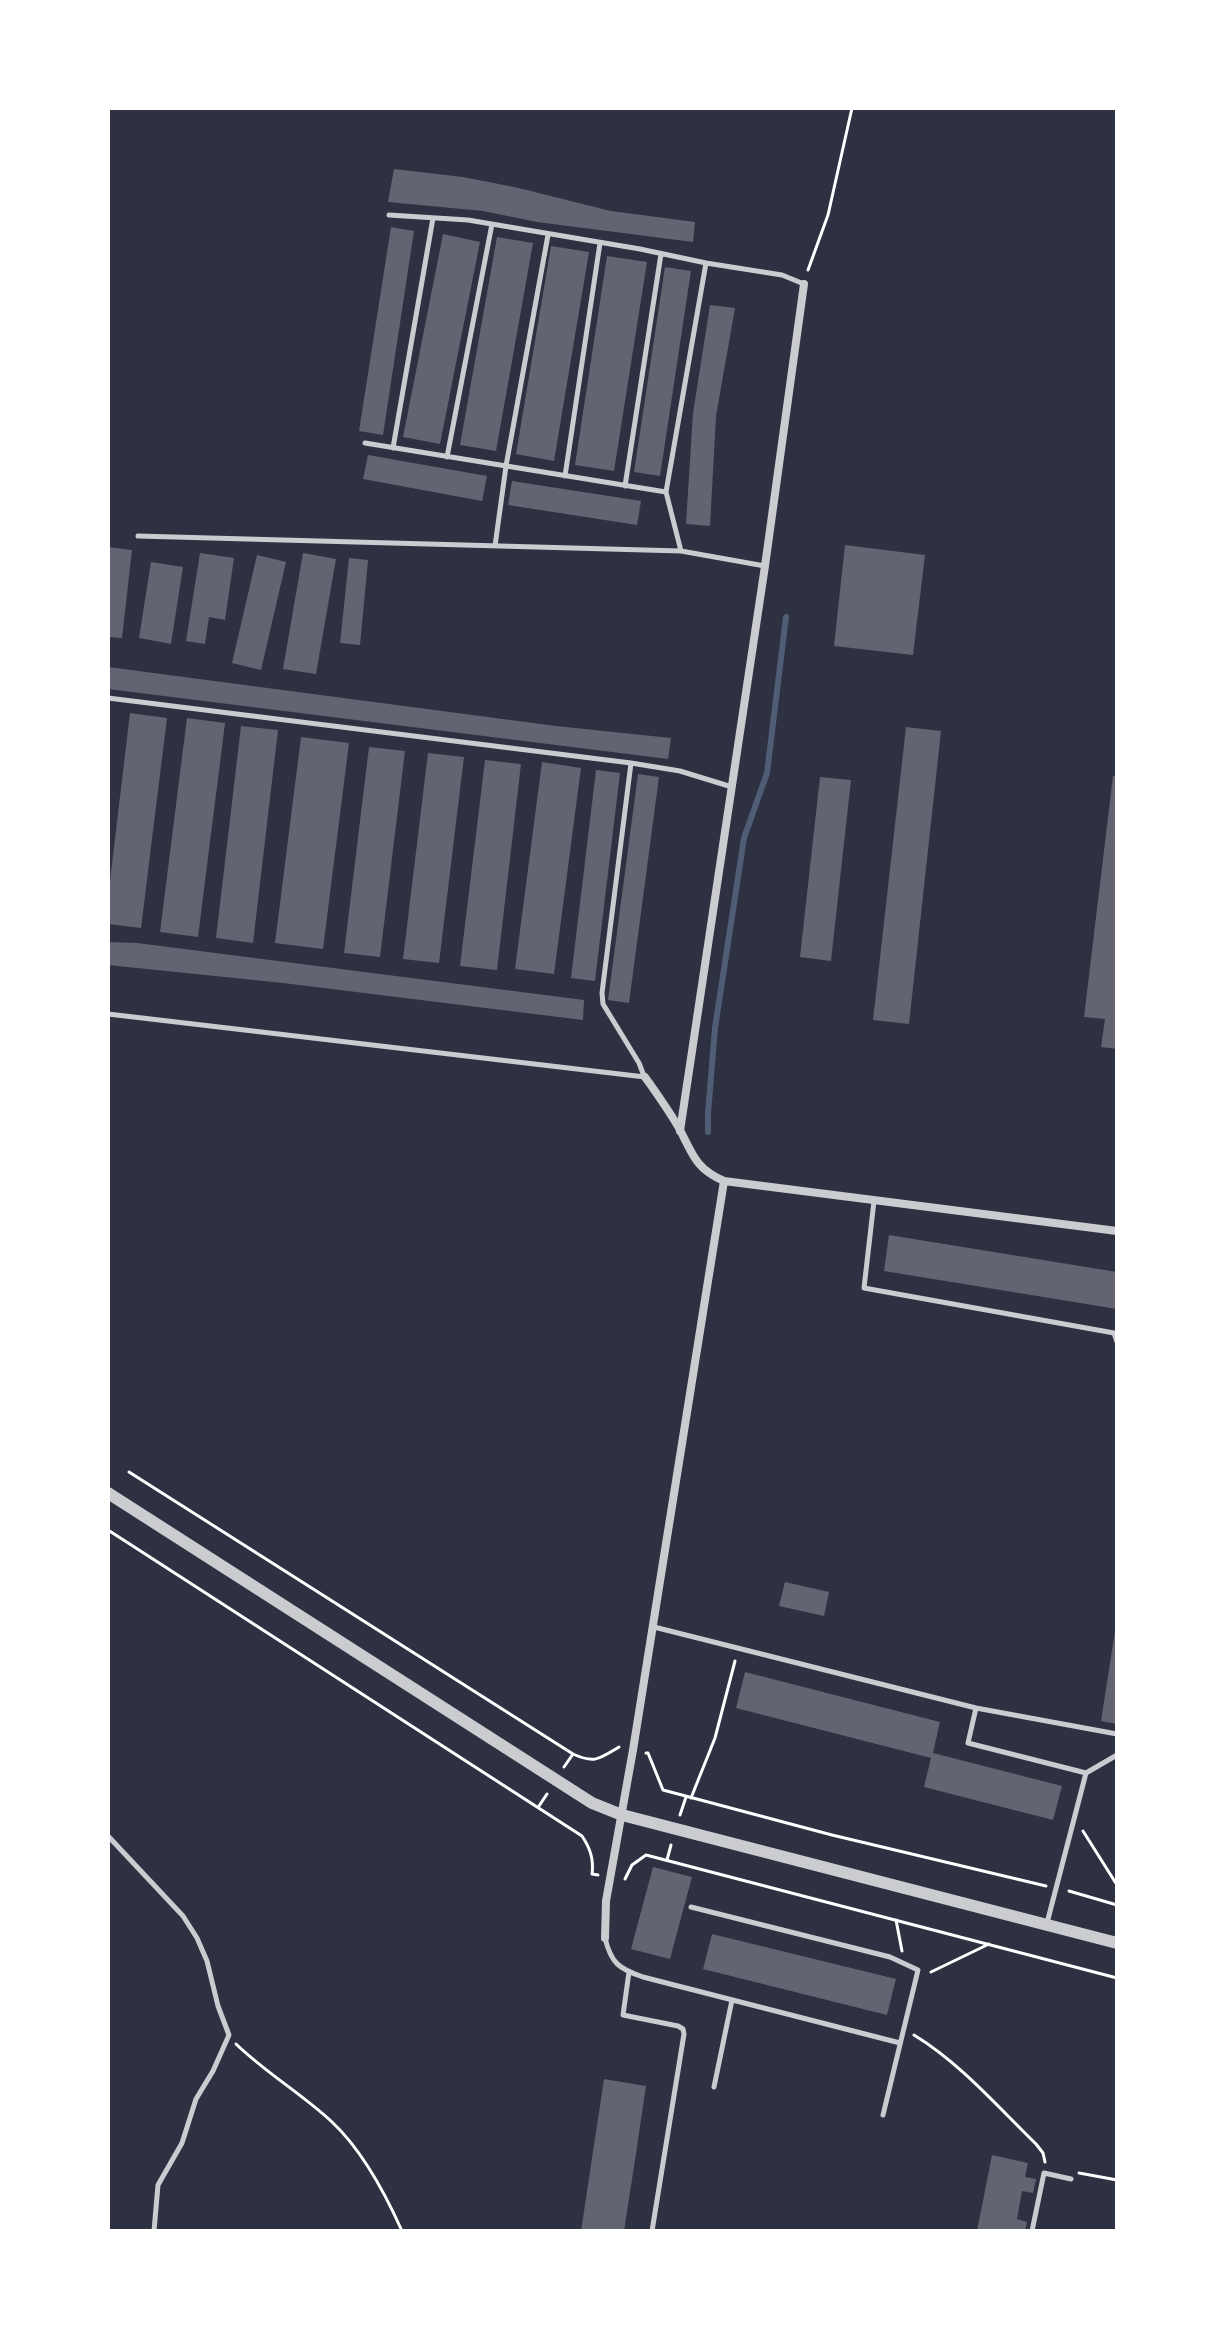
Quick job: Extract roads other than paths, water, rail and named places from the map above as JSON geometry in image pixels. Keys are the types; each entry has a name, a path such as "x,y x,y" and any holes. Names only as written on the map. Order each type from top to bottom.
{"street":[{"path":"680,1131 804,284"},
{"path":"645,1077 702,1169 724,1181 1117,1231"},
{"path":"605,1938 606,1901 724,1181"},
{"path":"108,1493 592,1803 622,1815 1117,1943"}],"lane":[{"path":"389,215 468,220 782,275 804,284"},
{"path":"393,448 433,218"},
{"path":"447,457 492,224"},
{"path":"495,546 506,466 548,235"},
{"path":"565,476 600,243"},
{"path":"625,486 661,253"},
{"path":"681,551 666,492 706,263"},
{"path":"365,443 666,492"},
{"path":"138,536 681,551 765,566"},
{"path":"108,698 631,763 680,771 732,787"},
{"path":"108,1014 645,1077 603,1004 602,993 631,763"},
{"path":"875,1200 864,1288 1114,1333 1117,1342"},
{"path":"653,1627 976,1708 1117,1734"},
{"path":"976,1708 968,1743 1086,1773 1117,1755"},
{"path":"1046,1925 1086,1773"},
{"path":"108,1836 183,1916 197,1938 229,2035 223,2052 196,2099 182,2143 158,2185 154,2231"},
{"path":"691,1907 890,1957 918,1970 883,2115"},
{"path":"605,1938 614,1963 629,1972 900,2043"},
{"path":"629,1972 623,2015 678,2026 684,2034 652,2231"},
{"path":"714,2087 732,2000"},
{"path":"1032,2231 1044,2173 1073,2175"}],"waterway":[{"path":"708,1132 715,1028 744,838 767,773 786,617"}]}
